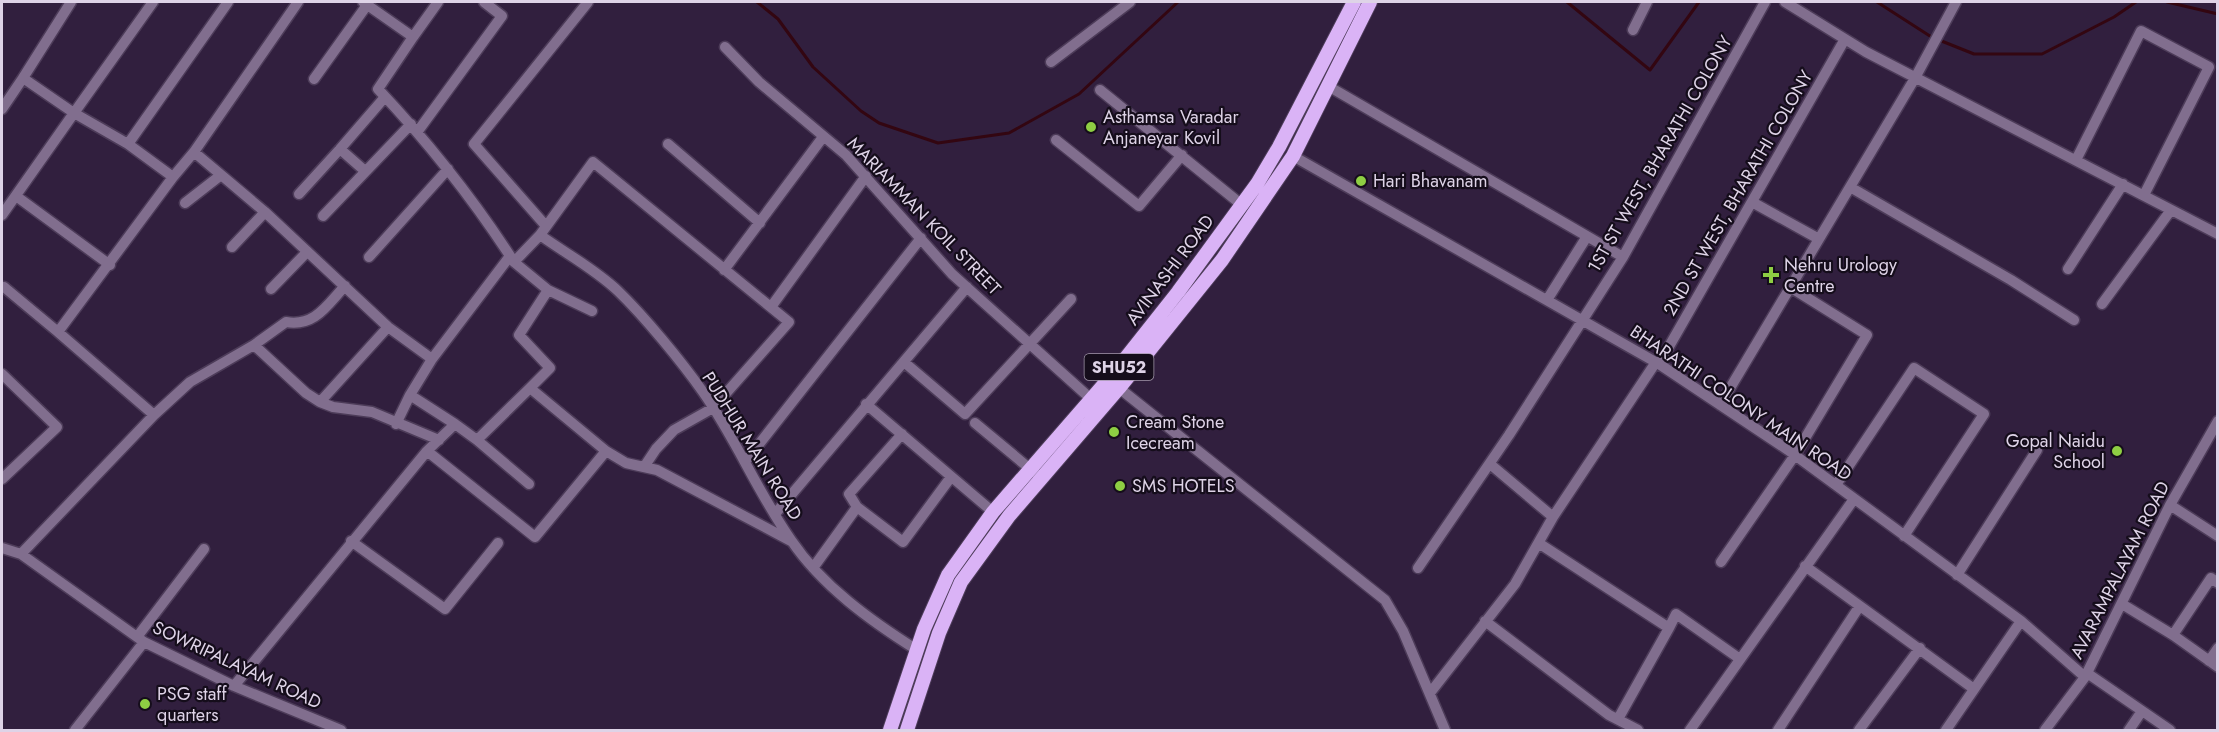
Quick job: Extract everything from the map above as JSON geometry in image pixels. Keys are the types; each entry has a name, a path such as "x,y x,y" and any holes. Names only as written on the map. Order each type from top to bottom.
{"main road":[{"name":"AVINASHI ROAD","path":"890,730 918,648 948,575 993,512 1178,292 1242,205 1279,147 1354,2"},
{"name":"AVINASHI ROAD","path":"907,730 933,649 961,582 1019,504 1119,388 1222,260 1293,156 1370,2"},
{"path":"1008,495 1019,504"}],"street":[{"path":"2,109 71,2"},
{"path":"2,215 153,2"},
{"path":"128,144 228,2"},
{"path":"58,332 194,152 298,2"},
{"path":"438,2 378,88 415,128 448,169 512,259 548,290 592,311"},
{"path":"322,216 365,171 415,128 502,16 484,2"},
{"name":"PUDHUR MAIN ROAD","path":"588,2 474,144 543,230 617,290 702,391 791,541 813,568 874,623 918,648"},
{"path":"1051,62 1130,2"},
{"path":"1633,30 1647,2"},
{"name":"1ST ST WEST, BHARATHI COLONY","path":"1418,568 1490,464 1623,257 1765,2"},
{"path":"1785,2 1915,78 2217,234"},
{"path":"1720,405 1915,78 1956,2"},
{"path":"314,79 365,3 413,37"},
{"path":"2076,160 2141,31 2209,67 2144,195"},
{"name":"2ND ST WEST, BHARATHI COLONY","path":"1430,693 1515,584 1554,516 1657,363 1845,39"},
{"name":"MARIAMMAN KOIL STREET","path":"725,47 759,82 866,176 967,287 1090,399"},
{"path":"23,78 74,113 128,144 173,177"},
{"path":"1328,86 1586,238 1623,257"},
{"path":"1100,90 1182,154 1242,205"},
{"path":"299,194 385,97"},
{"path":"724,270 823,137"},
{"path":"1056,140 1139,206 1182,154"},
{"path":"668,144 760,223"},
{"path":"340,148 365,171"},
{"path":"194,152 265,212 388,327 432,359"},
{"name":"BHARATHI COLONY MAIN ROAD","path":"1293,156 1657,363 1795,455 2021,621 2086,675 2170,730"},
{"path":"396,424 410,395 432,359 512,259 543,230 593,162 789,322 713,408 674,430 656,448 644,467"},
{"path":"369,257 448,169"},
{"path":"185,203 221,175"},
{"path":"771,307 866,176"},
{"path":"2068,269 2123,184"},
{"path":"1850,187 2011,280 2074,320"},
{"path":"16,196 110,265"},
{"path":"1752,202 1819,239"},
{"path":"2103,304 2171,210"},
{"path":"232,247 265,212"},
{"path":"745,462 921,238"},
{"path":"1547,300 1586,238"},
{"path":"271,290 308,252"},
{"path":"21,554 154,415 190,382 254,345 286,322 300,325 315,318 345,286"},
{"path":"2,287 154,415"},
{"path":"775,514 967,287"},
{"path":"1722,562 1795,455 1867,334 1790,287"},
{"path":"477,440 550,368 519,335 548,290"},
{"path":"904,362 965,414 1071,299"},
{"path":"320,402 388,327"},
{"path":"254,345 306,393 320,402 333,407 372,412 396,424 439,440"},
{"path":"1836,485 1914,368 1984,414 1904,536"},
{"path":"2,374 57,427 3,474"},
{"path":"530,388 606,451 626,463 657,470 791,541"},
{"path":"1119,388 1385,600 1403,631 1445,730"},
{"path":"410,395 477,440 529,484"},
{"path":"866,404 993,512"},
{"name":"AVARAMPALAYAM ROAD","path":"2045,730 2086,675 2170,505 2217,421"},
{"path":"975,423 1042,477"},
{"path":"234,686 351,541 427,451 455,424"},
{"path":"902,434 849,494 857,507 903,542 951,477"},
{"path":"1957,575 2037,450"},
{"path":"427,451 535,537 606,451"},
{"path":"1490,464 1554,516"},
{"path":"1690,730 1854,499"},
{"path":"2170,505 2217,536"},
{"path":"813,568 857,507"},
{"path":"351,541 444,609 498,543"},
{"path":"1540,544 1669,628"},
{"name":"SOWRIPALAYAM ROAD","path":"2,548 21,554 141,639 234,686 341,730"},
{"path":"75,730 204,549"},
{"path":"1805,566 1974,689"},
{"path":"2173,635 2211,578 2217,583"},
{"path":"2122,604 2173,635 2213,664 2217,648"},
{"path":"1778,730 1859,607"},
{"path":"1618,718 1676,614 1740,659"},
{"path":"1485,621 1609,715 1638,730"},
{"path":"1946,730 2021,621"},
{"path":"918,648 933,649"},
{"path":"1859,730 1920,648"},
{"path":"2129,730 2142,711"}],"waterway":[{"path":"757,2 778,19 813,67 861,111 879,123 938,143 1009,133 1079,94 1178,2"},
{"path":"1567,2 1650,70 1699,2"},
{"path":"1877,2 1933,38"},
{"path":"1939,40 1974,54 2042,54 2114,17 2136,2"},
{"path":"2167,2 2218,14"}],"place":[{"name":"Asthamsa Varadar Anjaneyar Kovil","path":"1091,127"},
{"name":"Hari Bhavanam","path":"1361,181"},
{"name":"Nehru Urology Centre","path":"1771,275"},
{"name":"Cream Stone Icecream","path":"1114,432"},
{"name":"Gopal Naidu School","path":"2117,451"},
{"name":"SMS HOTELS","path":"1120,486"},
{"name":"PSG staff quarters","path":"145,704"}]}
